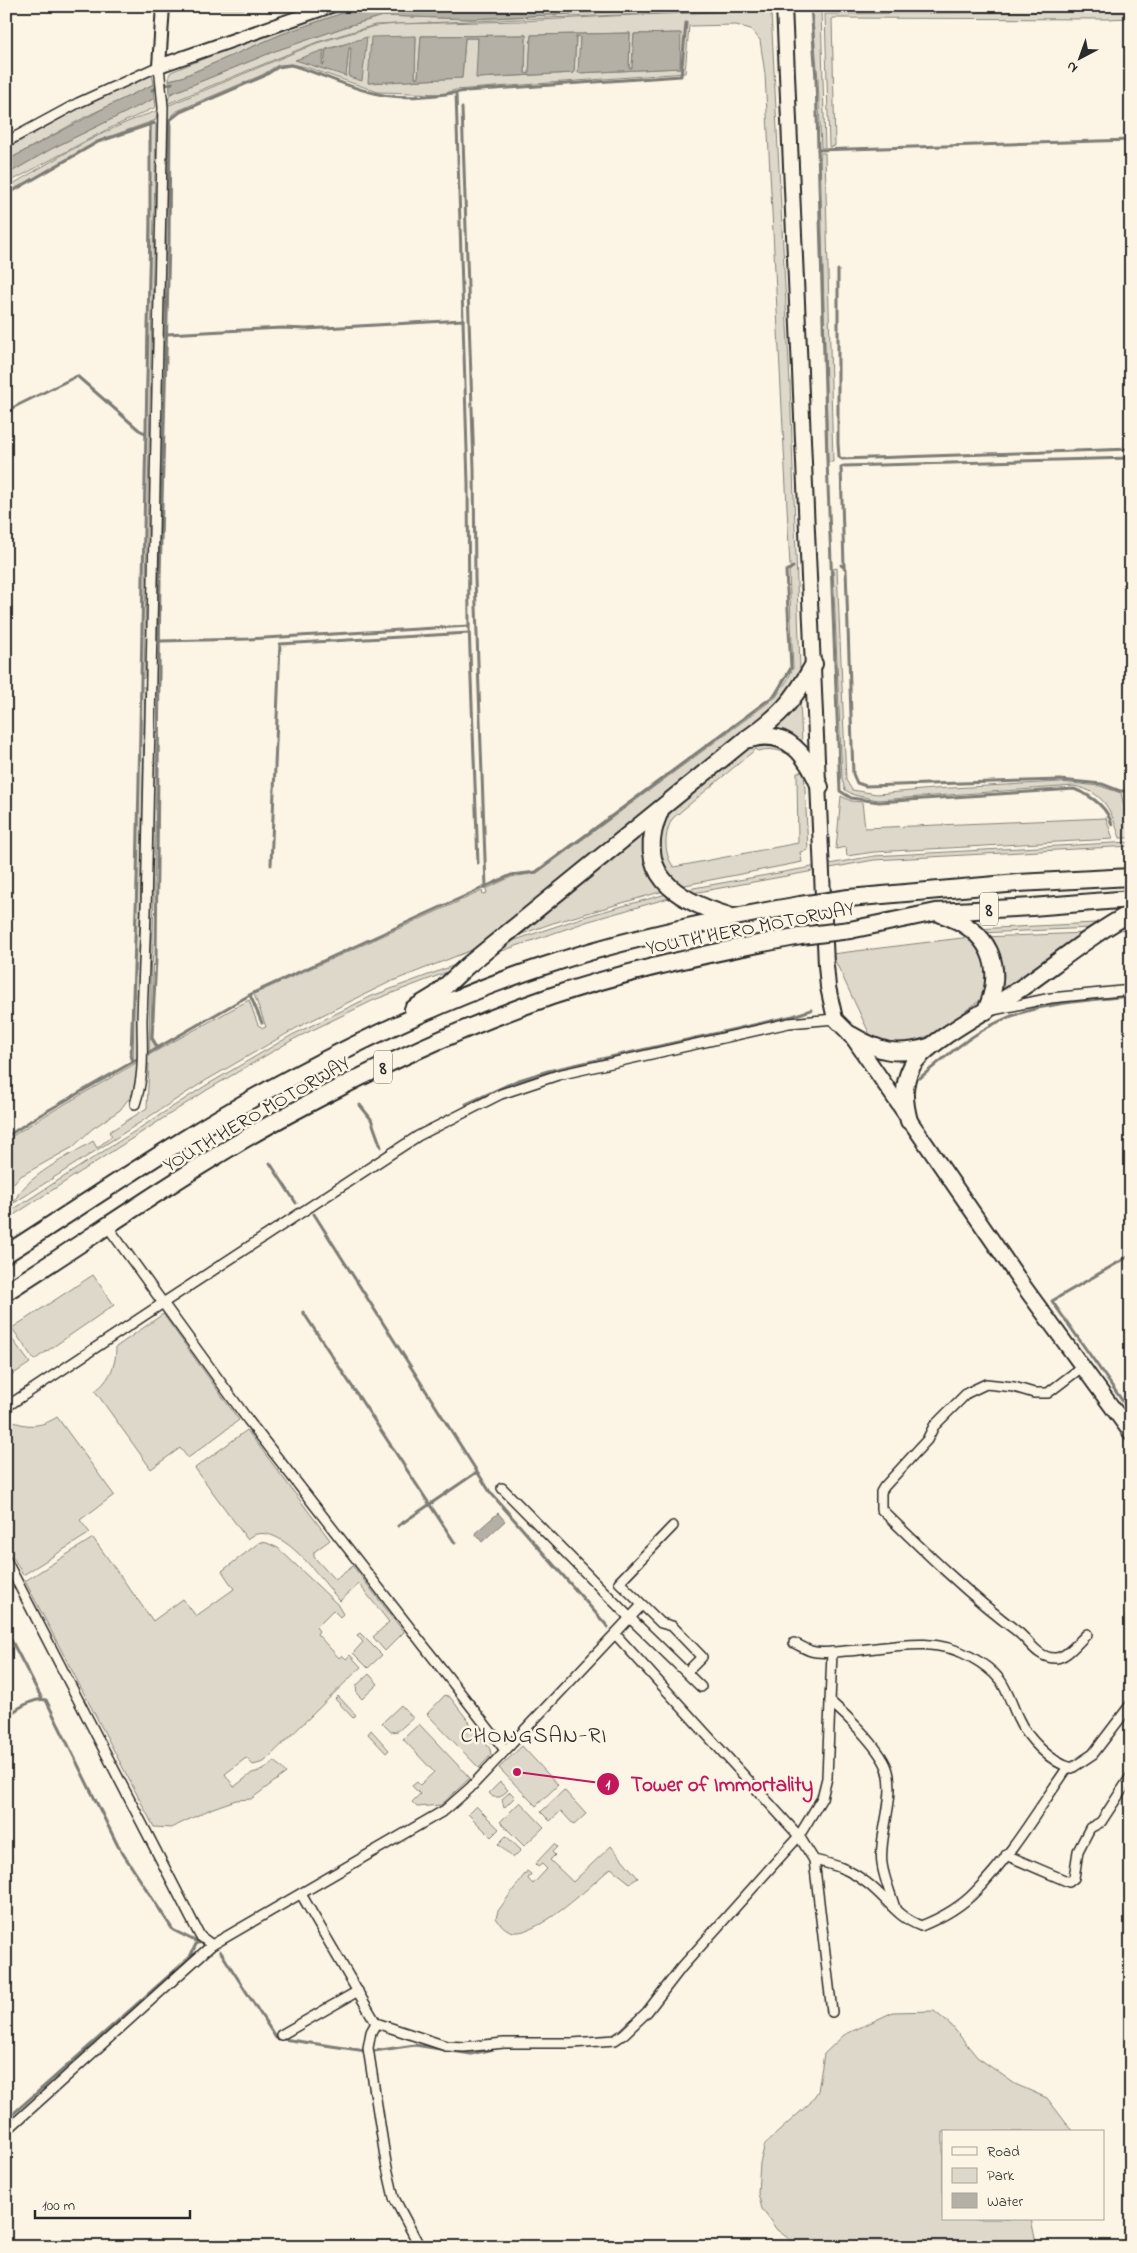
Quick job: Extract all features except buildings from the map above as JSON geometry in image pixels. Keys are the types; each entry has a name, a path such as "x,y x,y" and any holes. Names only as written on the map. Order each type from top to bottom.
{"highway":[{"path":"358,1043 436,995 467,966 766,725 798,693 814,664"},
{"path":"745,740 763,735 772,736 794,746 809,762 820,787"},
{"path":"661,809 654,824 651,842 652,858 656,870 664,880 688,901 731,917"},
{"name":"YOUTH HERO MOTORWAY","path":"6,1254 232,1110 290,1078 358,1043 483,988 543,966 665,931 800,905 849,898 1018,883 1131,876"},
{"name":"YOUTH HERO MOTORWAY","path":"6,1292 190,1173 304,1106 372,1072 495,1017 562,993 673,962 801,936 850,930 936,912 1131,899"},
{"path":"936,912 956,919 971,929 985,944 993,962 995,979 993,994 986,1011"},
{"path":"909,1122 904,1102 904,1084 913,1065 930,1047 1131,913"},
{"path":"851,1035 872,1047 890,1052 910,1052 930,1047"}],"main road":[{"path":"784,10 820,787 826,965 828,987 835,1019 851,1035 909,1122 1082,1367 1131,1433"}],"street":[{"path":"135,1104 142,1085 143,1060 142,1019 146,911 162,98 160,66 164,6"},
{"path":"6,142 78,103 160,66 331,6"},
{"path":"986,1011 1051,998 1131,990"},
{"path":"6,1407 418,1136 501,1094 558,1075 789,1023 835,1019"},
{"path":"108,1227 248,1420 505,1750"},
{"path":"1082,1367 1048,1393 1034,1393 1014,1387 986,1384 967,1393 934,1426 926,1440 884,1486 881,1492 881,1509 981,1604 1019,1633 1044,1657 1056,1659 1066,1653 1087,1634"},
{"path":"502,1488 701,1687"},
{"path":"673,1526 619,1582 661,1623 672,1626 702,1657 687,1672"},
{"path":"6,1560 200,1936 212,1945"},
{"path":"6,2131 212,1945 446,1810 470,1788 616,1635 642,1605"},
{"path":"616,1635 799,1836 814,1860 832,2012"},
{"path":"794,1643 811,1651 832,1652 878,1650 915,1643 950,1649 969,1656 992,1670 1002,1682 1018,1720 1034,1740 1052,1758 1072,1768 1081,1764 1093,1754 1131,1704"},
{"path":"301,1894 376,2023 446,2046 464,2047 504,2043 572,2043 616,2040 647,2012 681,1968 799,1836 822,1798 827,1778 832,1652"},
{"path":"830,1701 850,1719 881,1758 887,1769 888,1794 881,1863 896,1911"},
{"path":"814,1860 842,1867 868,1884 907,1921 921,1926 955,1909 976,1892 1006,1855 1068,1767"},
{"path":"1006,1855 1069,1882 1074,1878 1078,1851 1090,1828 1101,1822 1131,1776"},
{"path":"281,2035 358,1991"},
{"path":"376,2023 371,2032 368,2048 386,2163 394,2198 420,2247"}],"green space":[{"path":"340,6 363,6 282,34 182,77 169,80 171,72 255,37"},
{"path":"726,6 770,7 767,9 375,25 317,42 167,104 170,94 275,51 383,16 471,19"},
{"path":"876,6 1131,7 821,10 825,148 821,148 812,9"},
{"path":"767,10 771,12 790,384 800,668 797,680 783,701 472,950 390,982 300,1026 205,1081 14,1203 27,1185 48,1168 93,1141 97,1148 112,1136 109,1132 147,1108 149,1064 147,1064 147,1056 249,1000 258,1025 263,1028 266,1027 254,994 482,891 483,894 487,893 486,889 511,877 537,873 776,697 788,679 793,668 789,572 793,567 790,566 765,74 760,40 751,29 736,25 689,26 685,73 455,90 443,94 378,92 306,67 290,64 278,65 262,75 177,111 169,119 159,642 156,642 167,106 317,43 375,26","holes":["630,33 629,68 632,69 634,34 680,33 680,68 579,73 580,37 576,36 574,73 477,78 478,38 465,38 462,78 368,83 416,36 415,78 418,78 421,36 526,35 525,74 529,74 531,35","367,38 349,77 352,48 349,48 346,76 296,60 324,50 322,64 324,65 326,49"]},
{"path":"1131,11 1131,18 1107,19 832,18 835,146 829,147 825,14"},
{"path":"152,74 154,84 85,117 6,161 6,149 80,108"},
{"path":"155,98 156,107 106,130 6,184 6,175 51,149"},
{"path":"157,111 156,120 97,141 6,194 6,188 80,145 118,126"},
{"path":"156,124 144,678 141,679 151,125"},
{"path":"820,153 825,153 833,462 828,462"},
{"path":"837,568 846,780 852,790 877,794 1060,782 1100,786 1121,793 1127,818 1131,818 1131,838 1120,838 1110,811 1100,798 1085,789 1074,786 878,800 854,795 845,790 842,779 833,569"},
{"path":"156,647 159,647 151,1039 156,1047 149,1051"},
{"path":"141,687 145,687 137,1058 133,1060"},
{"path":"800,700 802,745 771,731 788,716"},
{"path":"758,739 776,743 803,761 797,763 790,756 780,751 769,749 758,751 756,749 673,818 666,836 666,850 670,862 674,867 798,843 797,773 804,770 808,850 800,852 802,862 680,886 673,883 660,861 657,843 667,812"},
{"path":"841,796 851,801 862,802 865,828 1106,818 1113,839 874,852 847,856 846,847 836,849"},
{"path":"649,825 667,890 553,923 508,939"},
{"path":"1131,842 1131,846 874,860 693,893 688,889 874,856"},
{"path":"670,893 676,896 589,921 493,954 506,943 587,916"},
{"path":"1095,923 1091,928 980,933 976,929"},
{"path":"1087,933 999,995 982,937"},
{"path":"970,937 985,960 987,975 982,1002 979,1001 941,1029 917,1040 903,1042 871,1037 832,954"},
{"path":"463,962 458,968 374,1000 294,1039 207,1090 6,1220 6,1214 205,1086 292,1035 372,996"},
{"path":"138,1062 137,1088 120,1110 92,1129 73,1147 19,1177 6,1192 6,1140"},
{"path":"93,1275 114,1305 34,1360 12,1328"},
{"path":"163,1314 239,1420 188,1458 180,1448 151,1469 95,1391 105,1382 111,1372 115,1360 116,1347"},
{"path":"6,1331 30,1363 6,1379"},
{"path":"57,1417 114,1495 80,1520 90,1533 23,1575 6,1545 6,1423 10,1420 16,1423 34,1425 46,1423"},
{"path":"247,1430 330,1540 314,1552 314,1557 335,1580 353,1566 404,1632 385,1651 373,1637 389,1622 359,1584 340,1601 311,1566 285,1542 272,1535 259,1534 247,1539 195,1468"},
{"path":"93,1538 153,1621 183,1599 196,1616 234,1589 222,1571 260,1542 278,1548 337,1604 343,1614 340,1617 333,1610 316,1627 319,1631 317,1634 339,1658 342,1655 346,1659 350,1655 361,1667 264,1762 253,1765 246,1758 225,1774 234,1787 252,1773 263,1770 275,1761 286,1773 251,1799 236,1800 213,1808 171,1828 154,1827 25,1581"},
{"path":"360,1633 382,1655 368,1668 353,1653 363,1642 357,1635"},
{"path":"369,1674 378,1684 362,1699 357,1694 356,1686"},
{"path":"445,1695 450,1697 490,1749 491,1755 479,1768 427,1714"},
{"path":"338,1696 356,1715 353,1718 335,1699"},
{"path":"401,1705 413,1718 398,1731 391,1732 382,1723"},
{"path":"419,1724 470,1778 441,1805 417,1807 412,1802 420,1794 412,1786 417,1782 420,1785 434,1772 403,1739"},
{"path":"371,1730 389,1750 386,1753 368,1734"},
{"path":"522,1746 558,1785 536,1806 499,1768"},
{"path":"500,1782 508,1790 500,1797 493,1797 489,1793"},
{"path":"564,1790 586,1814 574,1825 561,1811 550,1821 541,1812"},
{"path":"510,1792 515,1797 504,1808 502,1799"},
{"path":"520,1802 544,1827 524,1846 500,1822"},
{"path":"476,1806 499,1829 491,1837 468,1814"},
{"path":"506,1836 521,1850 513,1858 498,1844"},
{"path":"554,1844 557,1847 552,1852 555,1855 550,1860 573,1882 611,1846 638,1878 630,1883 611,1868 551,1918 525,1931 514,1932 508,1930 496,1918 498,1911 527,1871 531,1874 528,1879 533,1884 547,1869 542,1864 538,1867 535,1864"},
{"path":"934,2011 951,2025 977,2057 1015,2084 1047,2098 1071,2130 942,2130 942,2220 1031,2220 1036,2243 1034,2247 800,2247 777,2230 762,2209 758,2193 760,2163 765,2144 810,2103 818,2091 824,2054 844,2035 893,2012"}],"water":[{"path":"219,6 257,6 257,9 219,9"},
{"path":"363,6 726,6 471,19 383,16 275,51 170,94 169,80 182,77 282,34"},
{"path":"630,33 629,68 632,68 634,34 681,33 680,68 578,73 580,37 576,36 574,73 476,78 478,38 465,38 462,78 368,83 371,37 416,36 415,78 418,78 421,36 526,35 525,73 529,74 531,35"},
{"path":"367,37 362,81 349,77 351,48 349,48 346,76 295,60 324,50 322,64 324,65 326,50"},
{"path":"154,84 155,98 51,149 6,175 6,161 108,106"},
{"path":"498,1513 505,1521 482,1542 475,1533"}],"waterway":[{"path":"811,6 816,79 827,460 840,791 851,798 879,802 1074,789 1098,802 1110,818 1112,825"},
{"path":"170,120 180,112 264,76 278,67 291,65 367,91 399,97 681,76 686,23"},
{"path":"152,90 172,83"},
{"path":"456,93 468,483 469,626 478,863"},
{"path":"462,108 486,887"},
{"path":"158,1048 152,1038 156,959 160,577 169,242 170,120"},
{"path":"133,1062 131,1055 137,880 150,228 150,123"},
{"path":"6,195 98,142 154,123"},
{"path":"818,150 1131,140"},
{"path":"838,270 838,443 839,457 842,459 1131,449"},
{"path":"167,334 282,328 306,329 463,320"},
{"path":"6,411 77,376 139,430 145,433"},
{"path":"844,566 841,467 1131,458"},
{"path":"841,565 846,569 853,774 857,783 866,786 1060,780 1102,784 1120,791 1131,791"},
{"path":"6,1137 35,1118 255,992 511,875 536,872 775,695 791,668 786,571 793,567"},
{"path":"160,641 248,639 469,626"},
{"path":"271,865 280,644 469,633"},
{"path":"250,995 262,1023"},
{"path":"920,1078 968,1040 1000,1021 1015,1015 1064,1003 1131,996"},
{"path":"466,1104 516,1081 548,1071 793,1016 811,1010"},
{"path":"360,1105 371,1119 381,1147"},
{"path":"270,1163 296,1203"},
{"path":"314,1214 490,1492 608,1627"},
{"path":"1131,1255 1052,1301 1131,1413"},
{"path":"303,1312 455,1543"},
{"path":"398,1526 477,1472"},
{"path":"6,1630 42,1699"},
{"path":"6,1716 31,1702 46,1700 118,1846 173,1930 199,1943"},
{"path":"6,2120 190,1957 197,1942"},
{"path":"220,1951 276,2038 366,2051"},
{"path":"374,2051 415,2045 471,2054 497,2048"}],"place":[{"name":"Tower of Immortality","path":"517,1772"}],"district":[{"name":"CHONGSAN-RI","path":"534,1734"}]}
